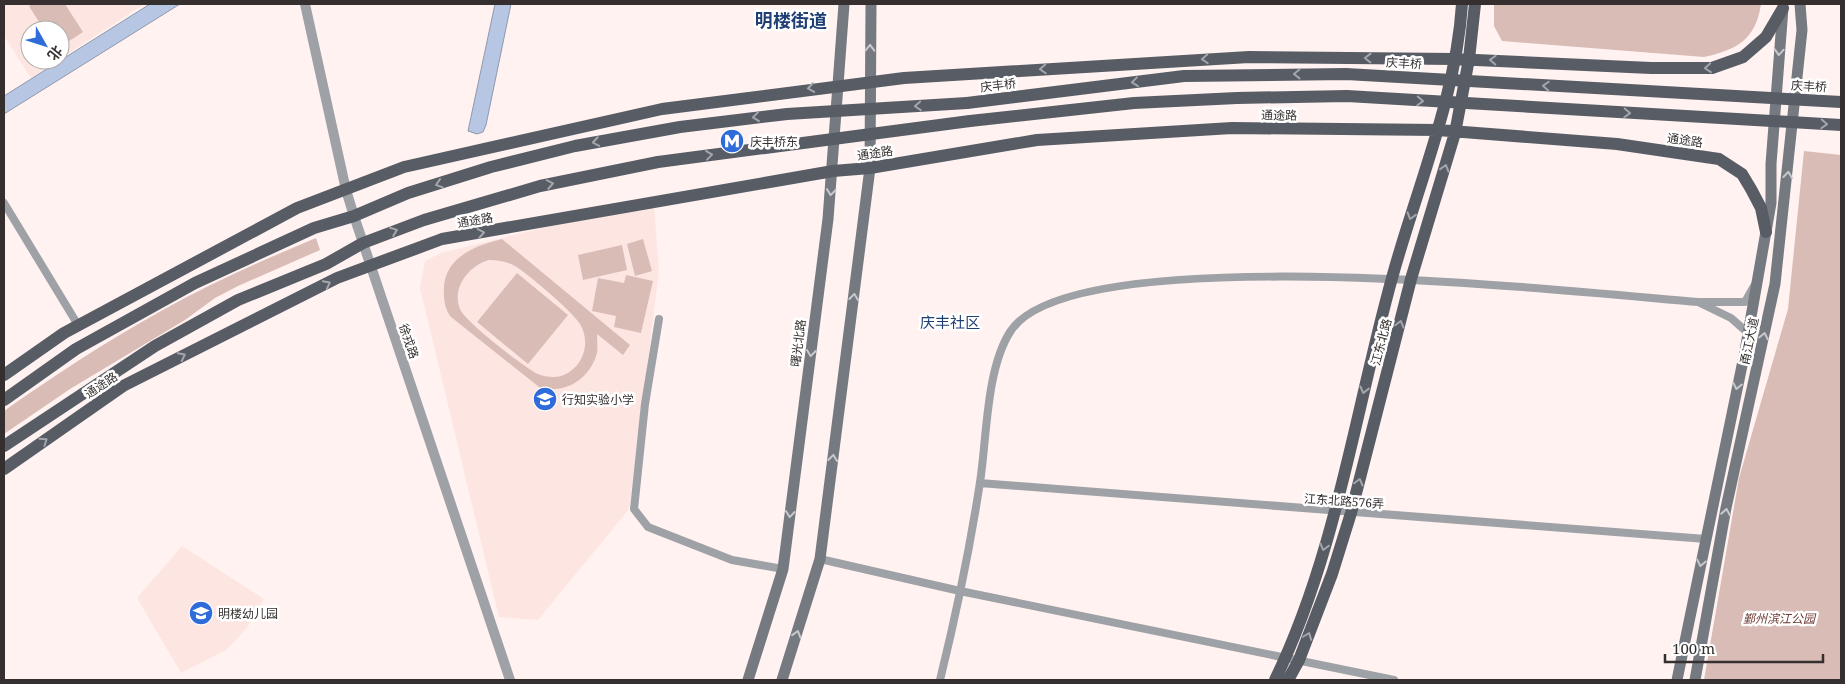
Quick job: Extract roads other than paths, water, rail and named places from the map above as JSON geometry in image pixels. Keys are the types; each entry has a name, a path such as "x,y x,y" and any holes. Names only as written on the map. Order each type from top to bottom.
{"main road":[{"name":"曙光北路","path":"748,680 783,569 833,171 844,4"},
{"path":"782,680 820,559 870,168 869,82 871,4"},
{"name":"甬江大道","path":"1695,680 1726,508 1775,284 1802,30 1800,5"},
{"path":"4,375 78,325 297,208 404,167 662,109 904,78 1250,57 1469,59 1651,68 1712,68 1743,57 1766,37 1783,6"},
{"name":"甬江大道","path":"1677,680 1748,333 1771,203 1771,164 1783,6"},
{"name":"江东北路","path":"1288,680 1299,660 1332,574 1351,513 1411,279 1455,133 1469,59 1475,8"},
{"name":"江东北路","path":"1275,680 1286,657 1318,568 1334,511 1392,278 1438,130 1454,59 1462,10"},
{"name":"庆丰桥","path":"869,109 967,103 1184,76 1346,74 1841,102"},
{"name":"通途路","path":"4,446 155,346 238,300 326,264 363,242 424,220 540,186 658,162 970,121 1134,103 1237,98 1347,96 1841,125"},
{"path":"4,400 76,349 194,283 314,228 354,216 408,193 482,170 575,146 680,127 787,114 869,109"},
{"name":"通途路","path":"4,469 123,386 338,278 442,240 833,171 870,168 1037,140 1232,128 1438,130 1455,133 1617,144 1719,159 1742,174 1761,208 1766,232"}],"street":[{"name":"徐戎路","path":"305,4 346,190 510,680"},
{"path":"4,203 78,325"},
{"path":"940,680 960,591 980,483 995,367 1014,326 1047,303 1085,291 1189,278 1392,278 1698,302 1745,302 1758,280"},
{"path":"1698,302 1731,318 1748,333"},
{"path":"659,319 645,404 634,508 648,527 732,560 783,569"},
{"name":"江东北路576弄","path":"980,483 1706,539"},
{"path":"820,559 960,591 1394,680"}],"water":[{"path":"150,4 180,4 4,114 4,96 45,70 70,70 70,54"},
{"path":"495,4 511,4 486,125 483,132 477,134 468,131"}],"place":[{"name":"庆丰桥东","path":"732,141"},
{"name":"行知实验小学","path":"545,399"},
{"name":"明楼幼儿园","path":"201,613"}],"district":[{"name":"明楼街道","path":"791,20"},
{"name":"庆丰社区","path":"950,322"}],"park label":[{"name":"鄞州滨江公园","path":"1779,618"}]}
